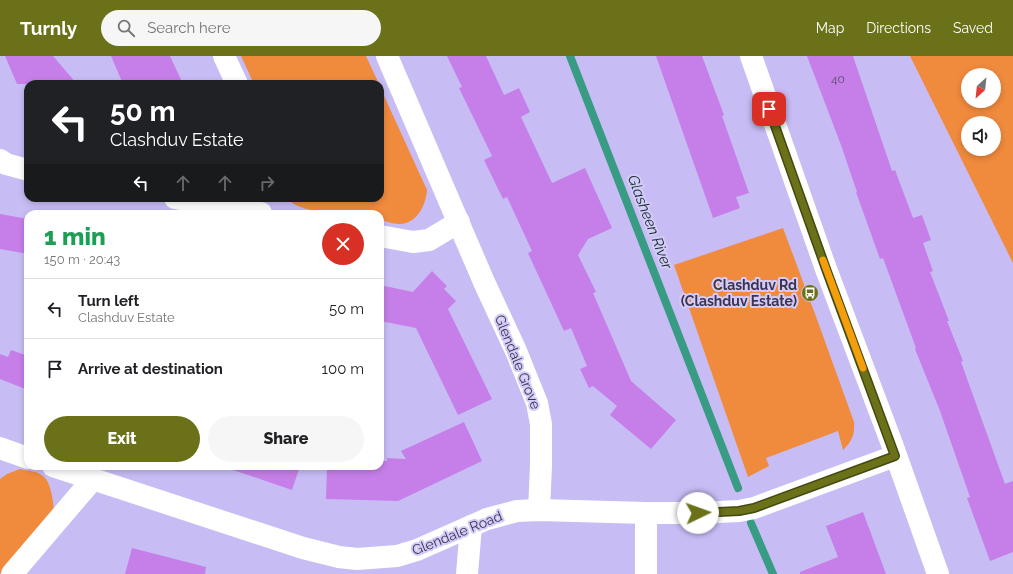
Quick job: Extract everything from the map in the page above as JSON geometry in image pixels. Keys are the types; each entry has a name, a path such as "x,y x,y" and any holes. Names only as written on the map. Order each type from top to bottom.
{"street":[{"path":"224,56 235,80"},
{"name":"Glendale Grove","path":"387,56 516,351 537,403 541,424 539,510"},
{"path":"750,56 826,269 938,574"},
{"path":"0,160 6,164 24,169"},
{"path":"211,202 264,208"},
{"path":"384,237 413,242 429,240 459,222"},
{"path":"0,448 24,457"},
{"name":"Glendale Road","path":"65,470 288,543 339,557 357,559 397,556 414,551 499,514 517,511 539,510 646,514 721,512 754,508 895,456"},
{"path":"12,574 93,479"},
{"path":"646,514 646,574"},
{"path":"467,574 471,526"}],"shaded area":[{"path":"241,56 366,56 377,80 252,80"},
{"path":"910,56 1013,56 1013,263"},
{"path":"384,96 427,190 425,202 416,217 411,221 397,224 384,221 384,210 312,210 292,202 384,202"},
{"path":"783,228 854,422 854,431 851,441 843,450 838,431 766,458 769,466 748,477 674,265"},
{"path":"20,469 42,475 49,484 52,494 54,513 0,574 0,479 7,474"}],"building":[{"path":"5,56 53,56 74,80 24,80 24,84 17,84"},
{"path":"111,56 170,56 181,80 121,80"},
{"path":"447,56 486,56 504,95 519,88 530,112 521,117 552,183 585,168 612,228 588,239 578,255 596,292 593,293 631,381 676,420 651,449 610,415 617,406 593,386 589,388 580,369 587,366 571,328 564,331 528,253 532,251 507,197 503,199 484,160 492,156 459,88 462,87"},
{"path":"656,56 702,56 724,115 722,116 749,193 736,197 740,208 713,218"},
{"path":"807,56 853,56 892,171 895,170 913,218 922,215 931,240 923,243 933,271 930,272 949,321 947,321 963,361 961,362 1005,484 1013,481 1013,552 990,561 967,498 970,497 940,411 915,349 916,348 883,258 880,259 841,145"},
{"path":"0,214 24,218 24,253 0,249"},
{"path":"432,271 447,286 444,289 456,301 448,309 492,399 458,415 416,328 384,322 384,286 413,292"},
{"path":"11,350 24,355 24,388 0,379 0,354 8,357"},
{"path":"464,422 482,461 398,501 326,499 327,470 384,470 384,461 387,461 387,458 406,459 401,451"},
{"path":"233,470 299,470 292,490"},
{"path":"863,512 886,574 800,574 800,572 838,557 826,526"},
{"path":"132,548 206,567 205,574 125,574"}],"waterway":[{"name":"Glasheen River","path":"570,56 738,488"},
{"name":"Glasheen River","path":"751,523 773,574"}],"slow traffic":[{"path":"823,260 863,368"}],"place":[{"name":"Clashduv Rd (Clashduv Estate)","path":"810,293"}],"route":[{"path":"698,513 739,511 754,508 895,456 892,444 826,269 769,109"}]}
